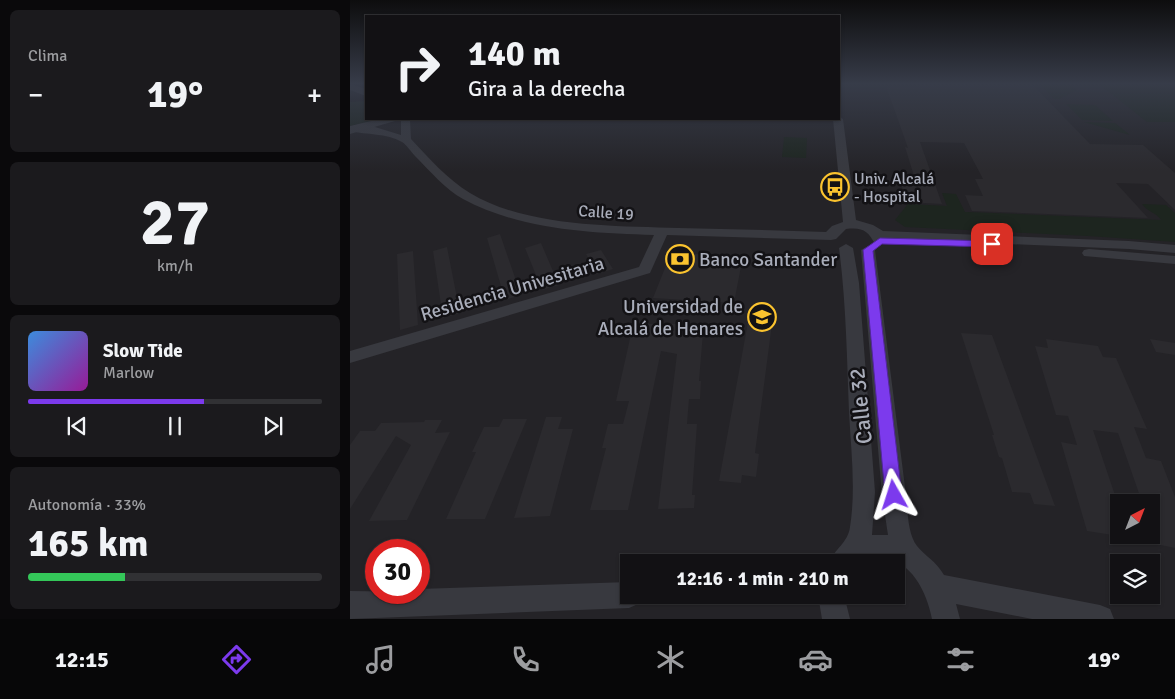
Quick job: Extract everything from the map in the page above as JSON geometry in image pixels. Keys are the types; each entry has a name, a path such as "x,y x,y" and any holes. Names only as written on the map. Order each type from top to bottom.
{"street":[{"path":"352,129 387,120"},
{"path":"406,120 404,128 406,140"},
{"path":"838,120 850,224"},
{"name":"Calle 19","path":"352,129 375,130 406,140 446,181 466,196 497,210 542,221 591,229 839,242 876,242"},
{"path":"839,242 834,230 850,224 868,227 876,242"},
{"name":"Residencia Univesitaria","path":"350,357 645,270 662,232"},
{"name":"Calle 32","path":"839,242 851,283 864,492 862,529 850,554"},
{"path":"876,242 1119,244 1175,249"},
{"path":"876,242 1010,245 1175,260"},
{"name":"Calle 32","path":"876,242 894,495 899,531 908,555"},
{"path":"855,554 865,548 879,546 894,548 908,555 925,569 939,587 945,604 946,619"},
{"path":"939,587 1100,619"},
{"path":"350,605 620,595"},
{"path":"834,604 836,619"}],"shaded area":[{"path":"350,113 365,113 365,120 377,120 350,126"},
{"name":"Universidad de Alcalá de Henares","path":"840,113 1175,113 1175,619 350,619 350,132 392,120 840,120"},
{"path":"1075,113 1104,113 1113,121 1082,120"},
{"path":"1135,113 1175,113 1175,122 1147,122"},
{"path":"1084,122 1115,123 1130,135"},
{"path":"784,137 807,138 806,158 782,157"},
{"path":"942,193 956,194 965,212 1161,220 1142,204 1166,205 1175,213 1175,242 905,227 895,220 908,204 947,206"}],"building":[{"path":"896,113 1060,113 1090,144 1143,145 1175,173 1175,210 1148,184 1116,183 1148,218 972,211 965,195 983,196 975,179 983,179 964,143 920,142 942,204 906,202 899,175 914,176 905,147 908,148"},
{"path":"500,234 521,295 505,300 487,238"},
{"path":"541,243 559,285 542,290 525,248"},
{"path":"447,247 460,313 443,318 433,251"},
{"path":"601,250 613,269 597,274 586,254"},
{"path":"413,251 418,325 400,330 397,254"},
{"path":"671,253 743,256 734,303 653,298"},
{"path":"748,322 772,324 755,453 759,454 756,477 742,475 741,483 719,481"},
{"path":"646,324 694,324 693,333 703,333 699,381 701,381 700,399 689,399 687,424 697,424 692,495 695,495 694,508 658,509 677,354 661,351 628,510 590,510 606,448 602,448 608,424 623,424 629,401 616,401 631,334 644,334"},
{"path":"961,333 992,335 1055,506 1034,504 1030,493 1012,492 1002,458 999,457 992,435 994,435"},
{"path":"1046,339 1098,346 1103,357 1116,358 1147,429 1134,427 1146,458 1161,461 1175,497 1175,548 1156,544 1160,544 1160,494 1139,494 1118,433 1093,430 1115,494 1110,494 1110,535 1087,531 1061,442 1077,445 1068,416 1056,415 1035,346 1048,348"},
{"path":"1150,339 1175,343 1175,355 1156,352"},
{"path":"546,417 562,417 558,429 573,429 550,516 514,518"},
{"path":"503,419 527,419 485,519 446,519 476,452 472,452 484,427 499,427"},
{"path":"425,420 442,420 435,433 450,432 407,520 369,521 411,445 396,436 350,509 350,445 360,431 375,431 381,423 424,422"}],"place":[{"name":"Univ. Alcalá - Hospital","path":"835,187"},
{"name":"Banco Santander","path":"680,259"},
{"name":"Universidad de Alcalá de Henares","path":"762,317"}],"route":[{"path":"894,495 868,250 874,248 880,241 992,244"}]}
